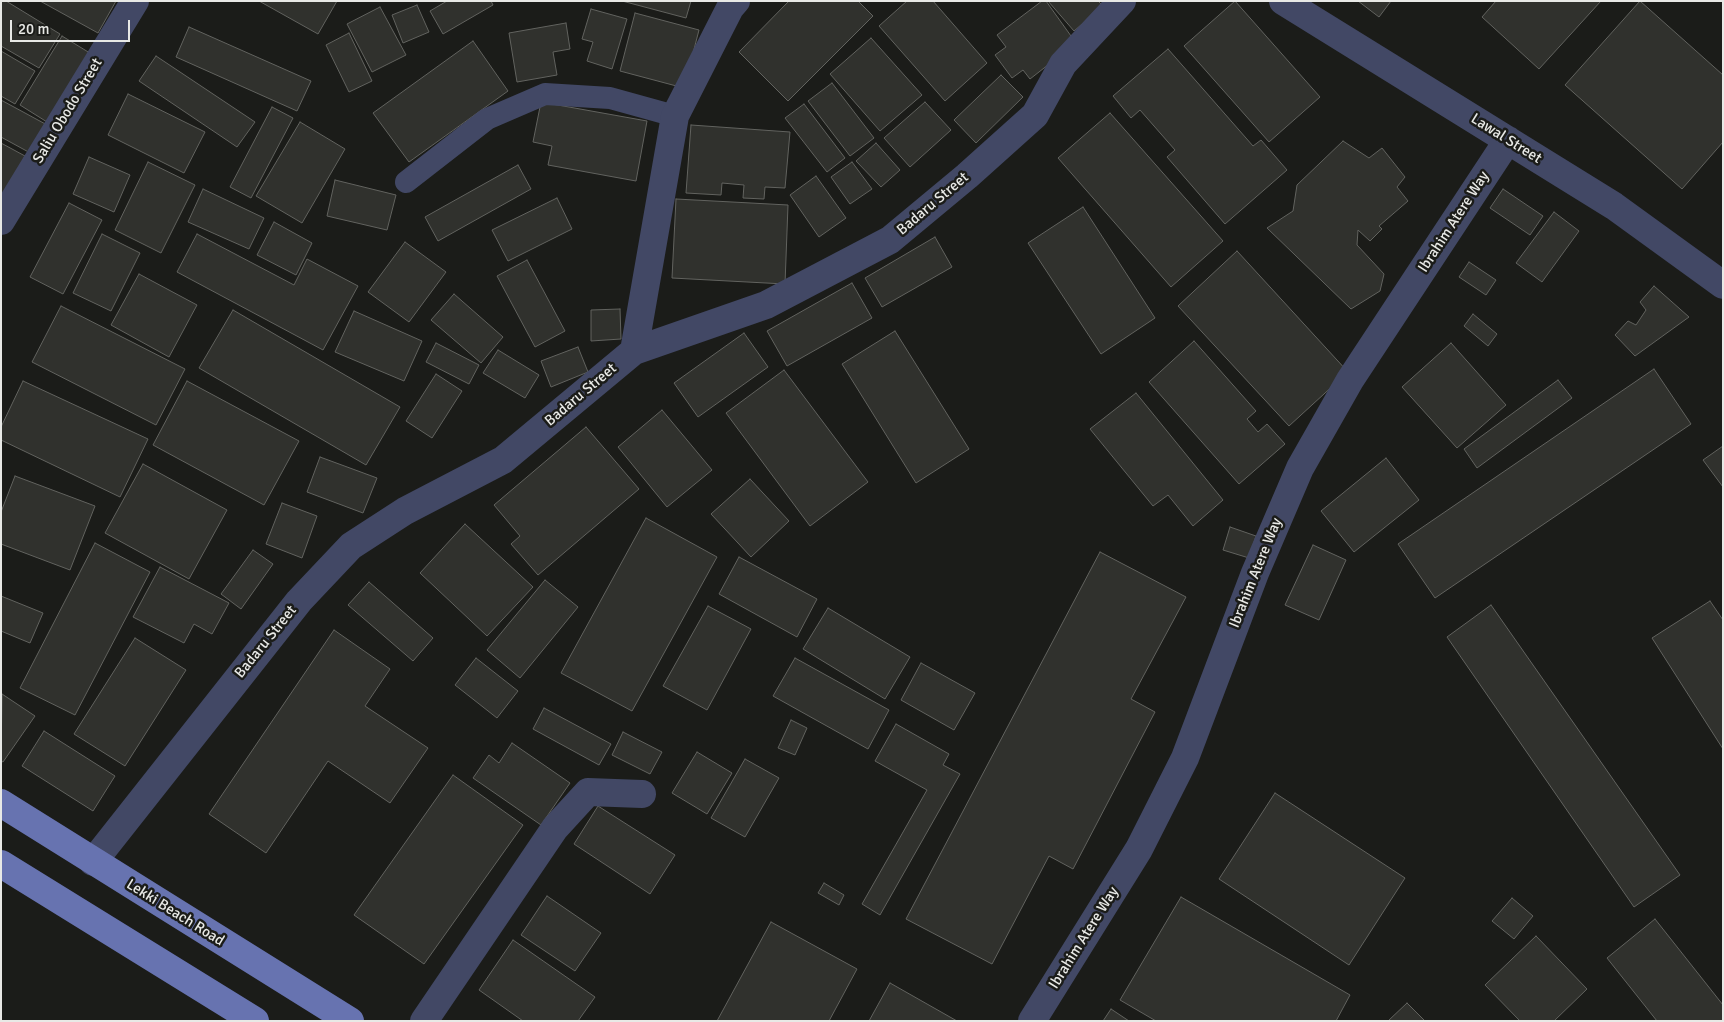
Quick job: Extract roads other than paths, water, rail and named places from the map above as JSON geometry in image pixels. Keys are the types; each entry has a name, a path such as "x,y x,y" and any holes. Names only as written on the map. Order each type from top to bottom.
{"main road":[{"name":"Lekki Beach Road","path":"1,803 350,1021"},
{"path":"1,864 255,1021"}],"street":[{"name":"Saliu Obodo Street","path":"1,220 135,1"},
{"path":"634,350 675,116 730,8 736,1"},
{"name":"Badaru Street","path":"93,862 299,601 351,546 405,511 503,460 634,350 766,305 890,240 967,176 1035,115 1064,64 1122,1"},
{"name":"Lawal Street","path":"1283,1 1614,206 1723,285"},
{"name":"Ibrahim Atere Way","path":"1032,1021 1139,849 1185,758 1255,573 1300,468 1350,380 1508,140"},
{"path":"424,1021 555,828 588,792 642,794"}],"lane":[{"path":"406,182 486,119 545,94 610,98 675,116"}]}
